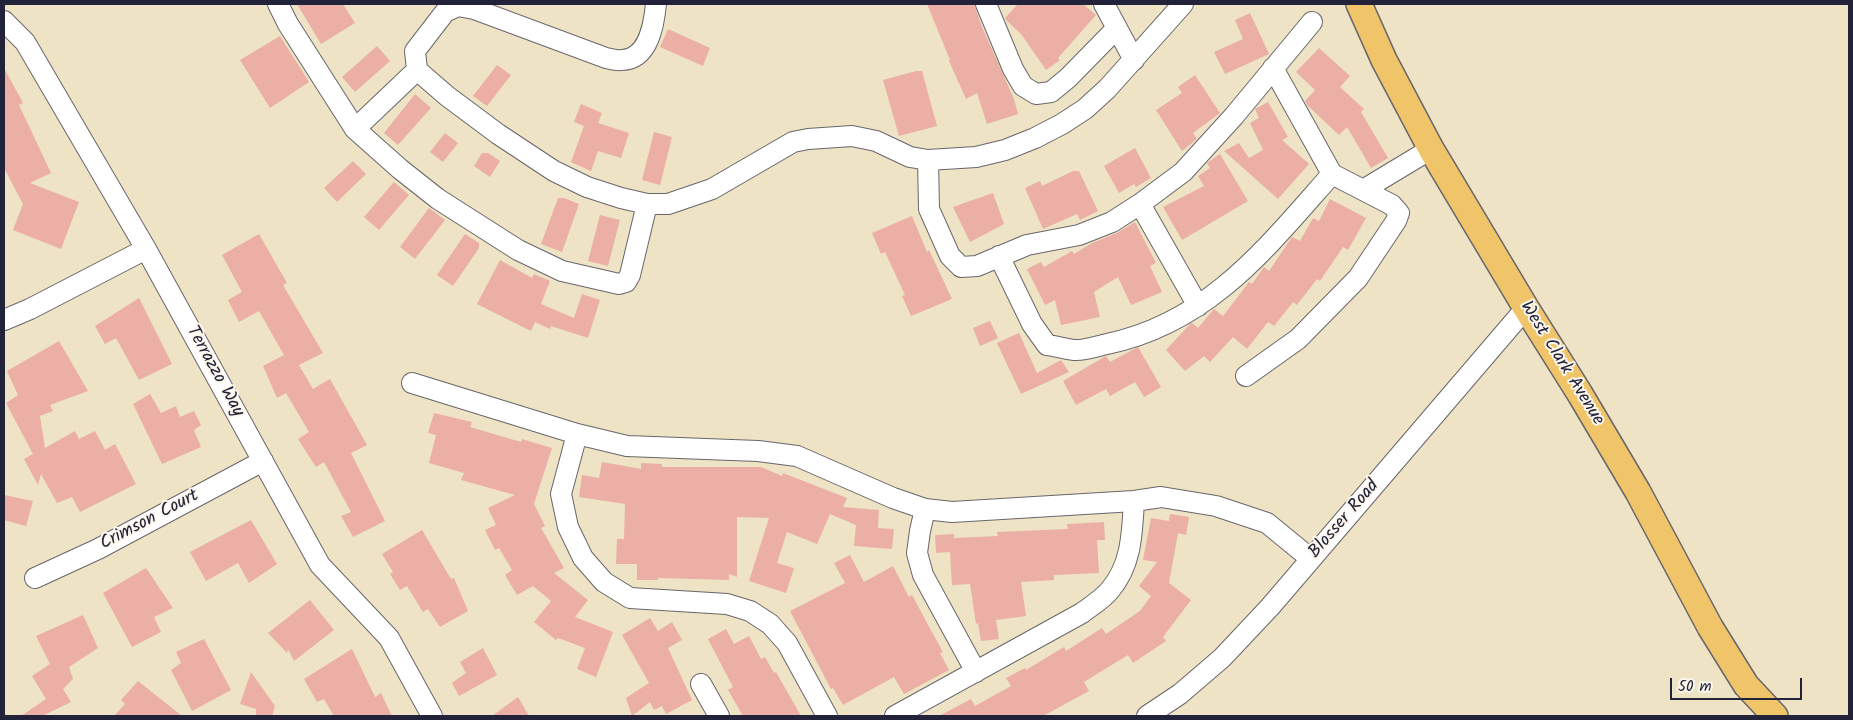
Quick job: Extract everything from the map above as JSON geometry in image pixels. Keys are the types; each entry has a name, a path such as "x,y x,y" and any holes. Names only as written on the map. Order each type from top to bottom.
{"main road":[{"name":"West Clark Avenue","path":"1359,4 1384,60 1430,149 1638,492 1710,628 1746,685 1775,716"}],"street":[{"path":"278,4 288,24 354,129 400,170 438,199 518,250 562,271 619,284 626,282 630,275 647,204"},
{"path":"656,4 654,21 648,40 638,55 623,60 606,58 474,9 458,6 445,12 415,51 416,70 498,134 554,171 587,187 621,198 647,204 668,204 712,189 792,142 808,139 852,136 876,141 910,157 928,160 976,157 1005,150 1062,124 1085,109 1108,89 1183,4"},
{"path":"986,4 1013,68 1023,86 1036,94 1051,92 1117,28"},
{"path":"1104,4 1134,60"},
{"name":"Terrazzo Way","path":"4,21 25,42 146,249 320,565 389,638 432,716"},
{"path":"928,160 929,209 950,256 961,267 977,266 1028,245 1079,235 1112,222 1183,172 1312,22"},
{"path":"1246,376 1298,339 1358,278 1396,221 1399,212 1392,206 1332,174 1273,68"},
{"path":"354,129 416,70"},
{"path":"1363,190 1430,149"},
{"path":"999,256 1032,324 1047,345 1075,350 1126,340 1167,324 1198,306 1228,285 1265,249 1332,174"},
{"path":"1140,204 1198,306"},
{"path":"4,320 30,309 146,249"},
{"name":"Blosser Road","path":"1148,716 1180,694 1222,658 1311,559 1526,308"},
{"path":"412,382 577,434 627,446 758,451 797,456 893,498 925,509 952,512 1161,497 1216,506 1267,523 1311,559"},
{"path":"577,434 561,494 568,527 583,558 604,582 630,598 727,604 750,611 770,624 787,644 827,716"},
{"name":"Crimson Court","path":"35,578 98,549 263,461"},
{"path":"895,716 1082,613 1110,591 1126,564 1132,534 1134,500"},
{"path":"925,509 917,553 923,575 976,672"},
{"path":"701,684 719,716"}],"building":[{"path":"297,4 343,4 355,23 321,44"},
{"path":"927,4 974,4 982,27 1014,99 1018,114 987,124 977,93 966,99"},
{"path":"1018,4 1083,4 1096,15 1058,58 1060,60 1046,70 1021,34 1005,18"},
{"path":"1250,13 1269,54 1225,74 1214,52 1243,39 1235,20"},
{"path":"668,29 710,48 703,66 660,47"},
{"path":"280,36 309,82 270,108 240,60"},
{"path":"377,46 390,61 355,92 342,77"},
{"path":"1319,48 1350,76 1340,87 1364,109 1361,112 1388,158 1371,168 1347,127 1339,135 1305,101 1315,90 1296,72"},
{"path":"497,65 511,75 487,106 473,96"},
{"path":"4,68 23,103 19,105 51,173 30,183 79,202 61,249 13,230 23,204 4,168"},
{"path":"922,71 937,126 899,136 883,80"},
{"path":"1195,75 1220,113 1193,133 1197,139 1182,151 1156,110 1182,93 1178,87"},
{"path":"415,94 431,108 398,145 384,133"},
{"path":"1268,102 1288,137 1282,140 1309,164 1278,199 1224,151 1239,143 1249,158 1263,150 1250,123 1259,118 1255,109"},
{"path":"581,104 602,113 598,123 629,133 621,158 598,151 591,171 571,162 584,126 574,122"},
{"path":"654,132 672,137 660,185 642,180"},
{"path":"445,133 458,143 443,162 430,152"},
{"path":"1135,148 1151,178 1136,187 1134,184 1119,193 1104,166"},
{"path":"482,153 488,153 500,161 490,177 474,166"},
{"path":"1220,154 1248,201 1182,240 1163,207 1204,186 1198,176 1210,168 1207,163"},
{"path":"353,161 366,174 337,202 324,188"},
{"path":"1073,171 1079,171 1098,211 1080,220 1077,214 1043,229 1025,188 1040,181 1042,186"},
{"path":"394,182 409,195 379,230 364,217"},
{"path":"993,193 1004,224 970,242 953,207"},
{"path":"558,198 564,198 579,204 562,252 541,244"},
{"path":"1330,199 1366,218 1348,250 1343,247 1320,281 1317,279 1297,305 1293,302 1274,326 1268,322 1247,349 1233,337 1210,362 1204,356 1185,371 1166,350 1190,324 1192,323 1198,328 1214,309 1223,316 1249,282 1252,284 1264,267 1269,271 1292,237 1300,241 1313,218 1319,221"},
{"path":"429,208 445,220 415,259 400,247"},
{"path":"600,215 620,220 608,266 588,261"},
{"path":"912,216 927,252 929,250 952,299 911,316 902,296 905,295 885,252 881,254 872,233"},
{"path":"1135,222 1156,263 1150,266 1162,292 1131,305 1118,277 1094,292 1100,317 1061,325 1055,300 1045,305 1027,269 1041,262 1044,267 1072,251 1074,254"},
{"path":"259,234 287,283 283,285 323,353 299,365 313,389 330,379 367,445 351,453 385,521 353,537 341,516 351,512 324,462 316,467 298,439 309,432 286,393 277,398 263,366 284,355 259,311 239,322 228,300 242,292 222,255"},
{"path":"465,234 479,243 479,248 453,286 437,275"},
{"path":"500,260 532,278 534,274 550,281 541,304 574,318 582,294 600,300 588,338 551,326 550,329 535,322 531,331 477,304"},
{"path":"139,298 172,364 139,380 116,338 105,344 95,326"},
{"path":"990,321 998,338 980,346 973,328"},
{"path":"1019,333 1037,373 1061,360 1069,372 1021,394 997,343"},
{"path":"59,341 88,391 50,405 53,411 40,416 45,448 75,431 79,439 95,431 105,450 115,444 136,484 80,512 72,497 57,503 41,474 38,485 24,459 33,454 6,403 18,395 7,371"},
{"path":"1138,347 1161,387 1144,397 1135,382 1110,396 1106,389 1076,405 1063,381 1106,356 1110,362"},
{"path":"150,394 161,413 176,406 180,417 194,411 201,425 194,430 201,447 162,464 133,404"},
{"path":"434,413 472,422 470,427 521,442 522,439 552,448 534,504 545,526 541,528 564,568 554,573 588,600 575,617 613,632 596,677 577,669 585,648 558,638 556,640 534,622 551,601 533,586 517,595 505,575 512,570 499,548 495,550 485,530 496,525 488,508 515,495 461,480 464,473 429,463 436,435 428,433"},
{"path":"602,462 641,469 641,463 662,464 662,467 761,467 782,476 783,473 847,498 843,507 879,510 878,528 894,529 892,549 854,546 856,525 830,514 817,544 787,532 777,563 794,568 786,593 749,581 769,518 737,517 737,577 729,574 729,580 658,578 658,580 637,580 637,564 616,564 617,539 624,539 625,504 579,497 582,475 599,478"},
{"path":"4,495 33,501 26,526 4,520"},
{"path":"1170,514 1189,517 1186,535 1178,533 1169,583 1191,600 1163,637 1166,641 1133,663 1128,655 1084,682 1089,691 1043,716 939,716 971,699 975,706 1011,686 1006,678 1025,668 1026,670 1064,647 1066,651 1102,628 1106,634 1140,611 1151,596 1139,586 1157,562 1143,560 1151,518 1169,521"},
{"path":"251,520 277,564 249,583 238,563 206,581 190,552"},
{"path":"1104,522 1105,540 1097,540 1099,573 1054,575 1054,580 1021,582 1026,616 996,620 999,639 981,641 978,623 976,624 970,584 952,585 950,552 936,553 935,535 954,534 954,538 998,536 997,532 1068,529 1067,524"},
{"path":"422,530 451,579 454,578 468,611 440,627 428,609 423,612 407,586 400,590 390,574 393,572 382,554"},
{"path":"850,555 864,582 893,566 909,597 912,595 943,652 940,653 949,670 904,694 894,677 843,705 833,688 831,689 790,611 845,583 834,563"},
{"path":"146,568 173,608 154,617 161,632 132,647 103,593"},
{"path":"310,600 334,630 294,661 288,649 287,653 268,633"},
{"path":"83,615 98,648 69,667 73,679 63,689 71,702 42,716 21,716 46,699 32,676 50,664 36,636"},
{"path":"650,618 658,631 672,622 682,640 668,648 692,700 666,714 662,706 654,710 650,702 632,716 626,698 649,683 622,635"},
{"path":"726,629 734,644 749,636 761,659 765,657 774,673 776,672 801,716 743,716 728,690 733,687 708,639"},
{"path":"204,639 231,690 192,711 171,670 181,663 176,652"},
{"path":"483,648 497,675 459,696 452,683 466,673 460,662"},
{"path":"352,649 375,697 381,693 392,716 334,716 324,699 317,702 304,679"},
{"path":"251,672 275,706 272,716 256,716 256,709 240,704"},
{"path":"138,681 182,716 114,716 125,704 121,700"},
{"path":"518,697 529,716 492,716"}]}
